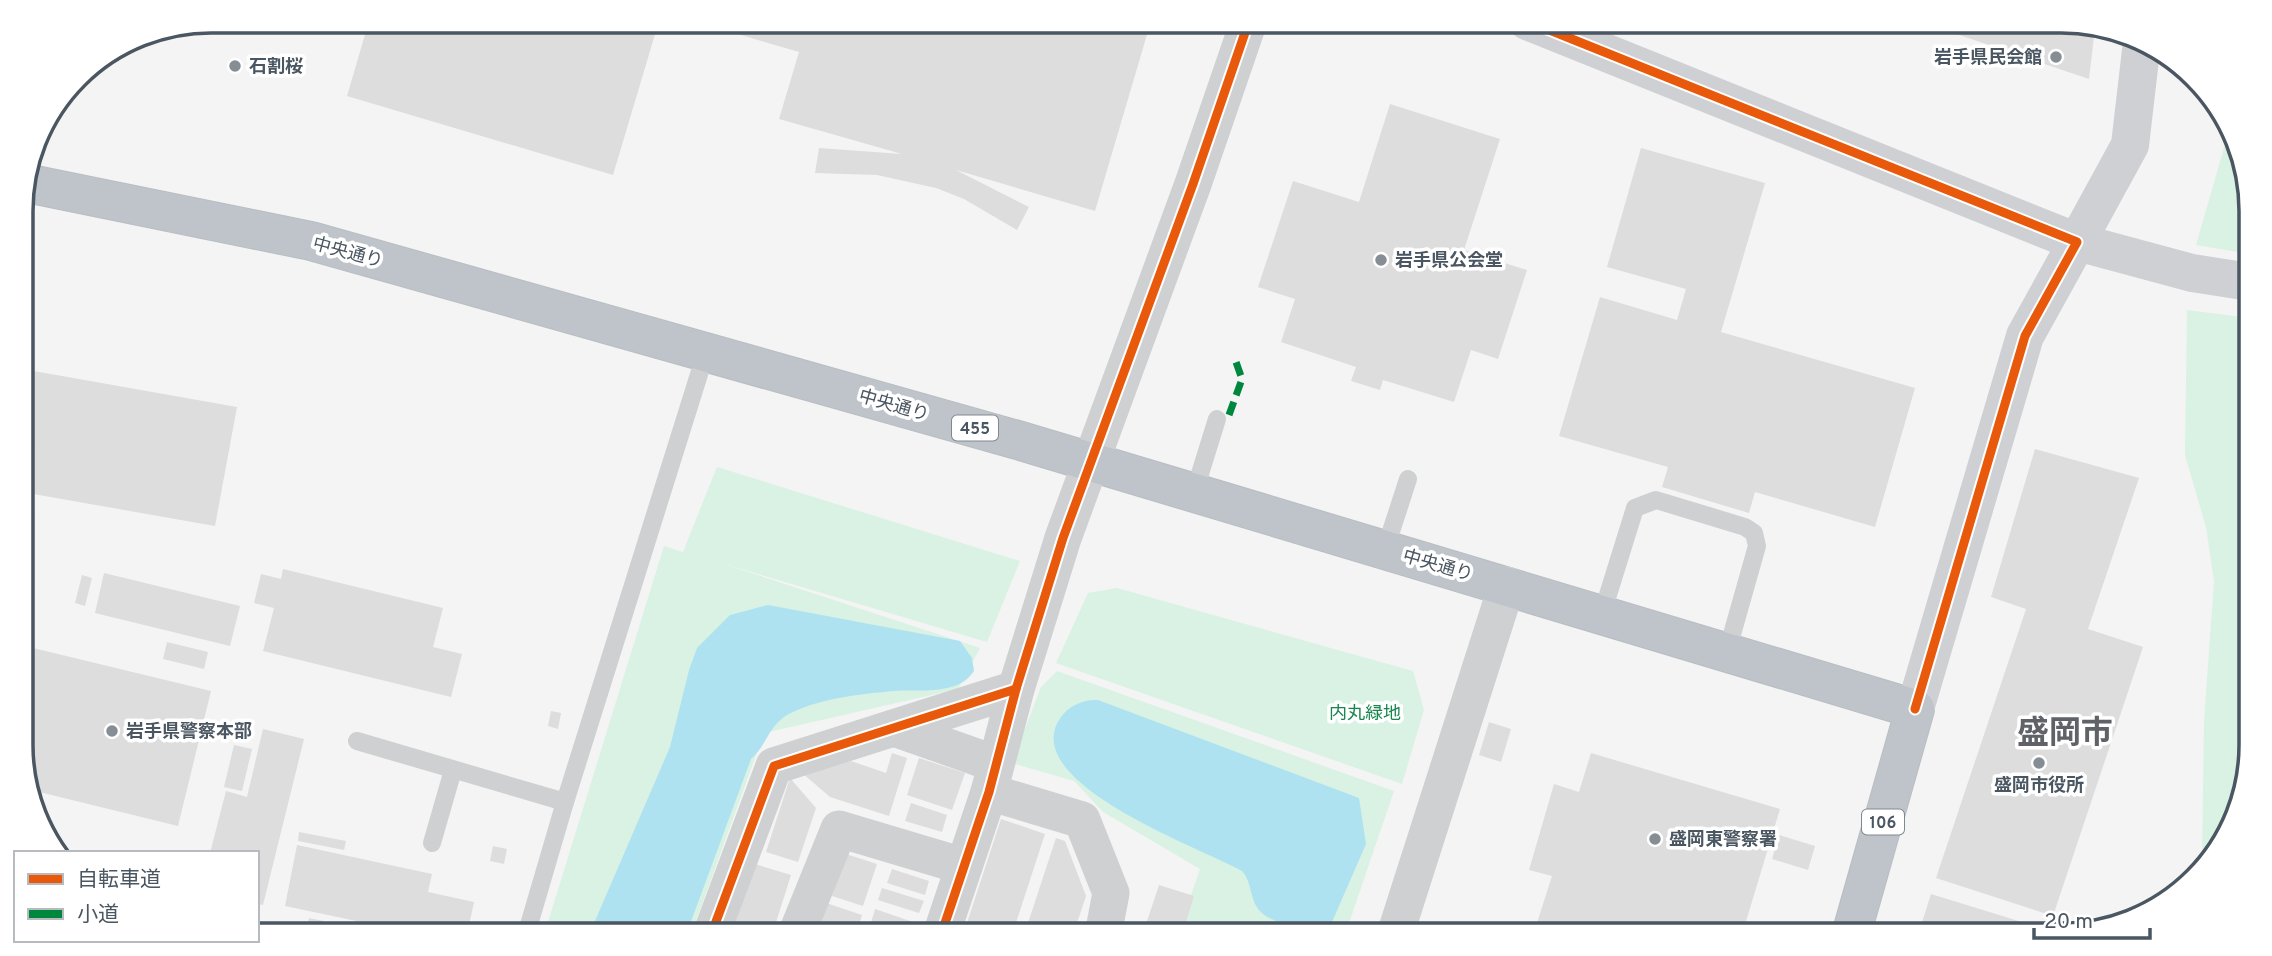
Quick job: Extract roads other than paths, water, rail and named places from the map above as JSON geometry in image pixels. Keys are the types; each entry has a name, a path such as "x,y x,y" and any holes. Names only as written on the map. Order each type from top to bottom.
{"highway":[{"name":"中央通り","path":"36,185 311,241 1090,461 1915,709"},
{"name":"106","path":"1855,922 1915,709"}],"street":[{"path":"945,923 993,778 1016,688 1090,461 1189,197 1245,33"},
{"path":"1557,33 2077,242 2192,273 2239,280"},
{"path":"1915,709 2025,336 2130,145 2141,53"},
{"path":"1399,922 1507,585"},
{"path":"716,923 774,766 1016,688"},
{"path":"894,728 1082,820 1111,893 1105,923"},
{"path":"801,923 839,829 962,866"}],"lane":[{"path":"530,923 706,352"},
{"path":"1194,493 1217,419"},
{"path":"1385,550 1408,479"},
{"path":"1602,614 1635,508 1656,500 1745,527 1754,533 1757,546 1727,652"},
{"path":"357,741 565,802"},
{"path":"432,843 453,770"}],"water":[{"path":"768,605 960,641 972,658 974,671 967,679 949,688 842,697 805,707 785,717 773,727 751,759 691,923 594,923 670,747 697,648 730,615"},
{"path":"1098,700 1359,798 1366,844 1332,922 1277,922 1258,909 1242,871 1156,830 1088,788 1064,765 1054,741 1061,717 1068,709"}],"place":[{"name":"岩手県民会館","path":"2056,57"},
{"name":"石割桜","path":"235,66"},
{"name":"岩手県公会堂","path":"1381,260"},
{"name":"岩手県警察本部","path":"112,731"},
{"name":"盛岡市役所","path":"2039,763"},
{"name":"盛岡東警察署","path":"1655,839"}],"district":[{"name":"盛岡市","path":"2065,732"}],"park label":[{"name":"内丸緑地","path":"1365,713"}]}
